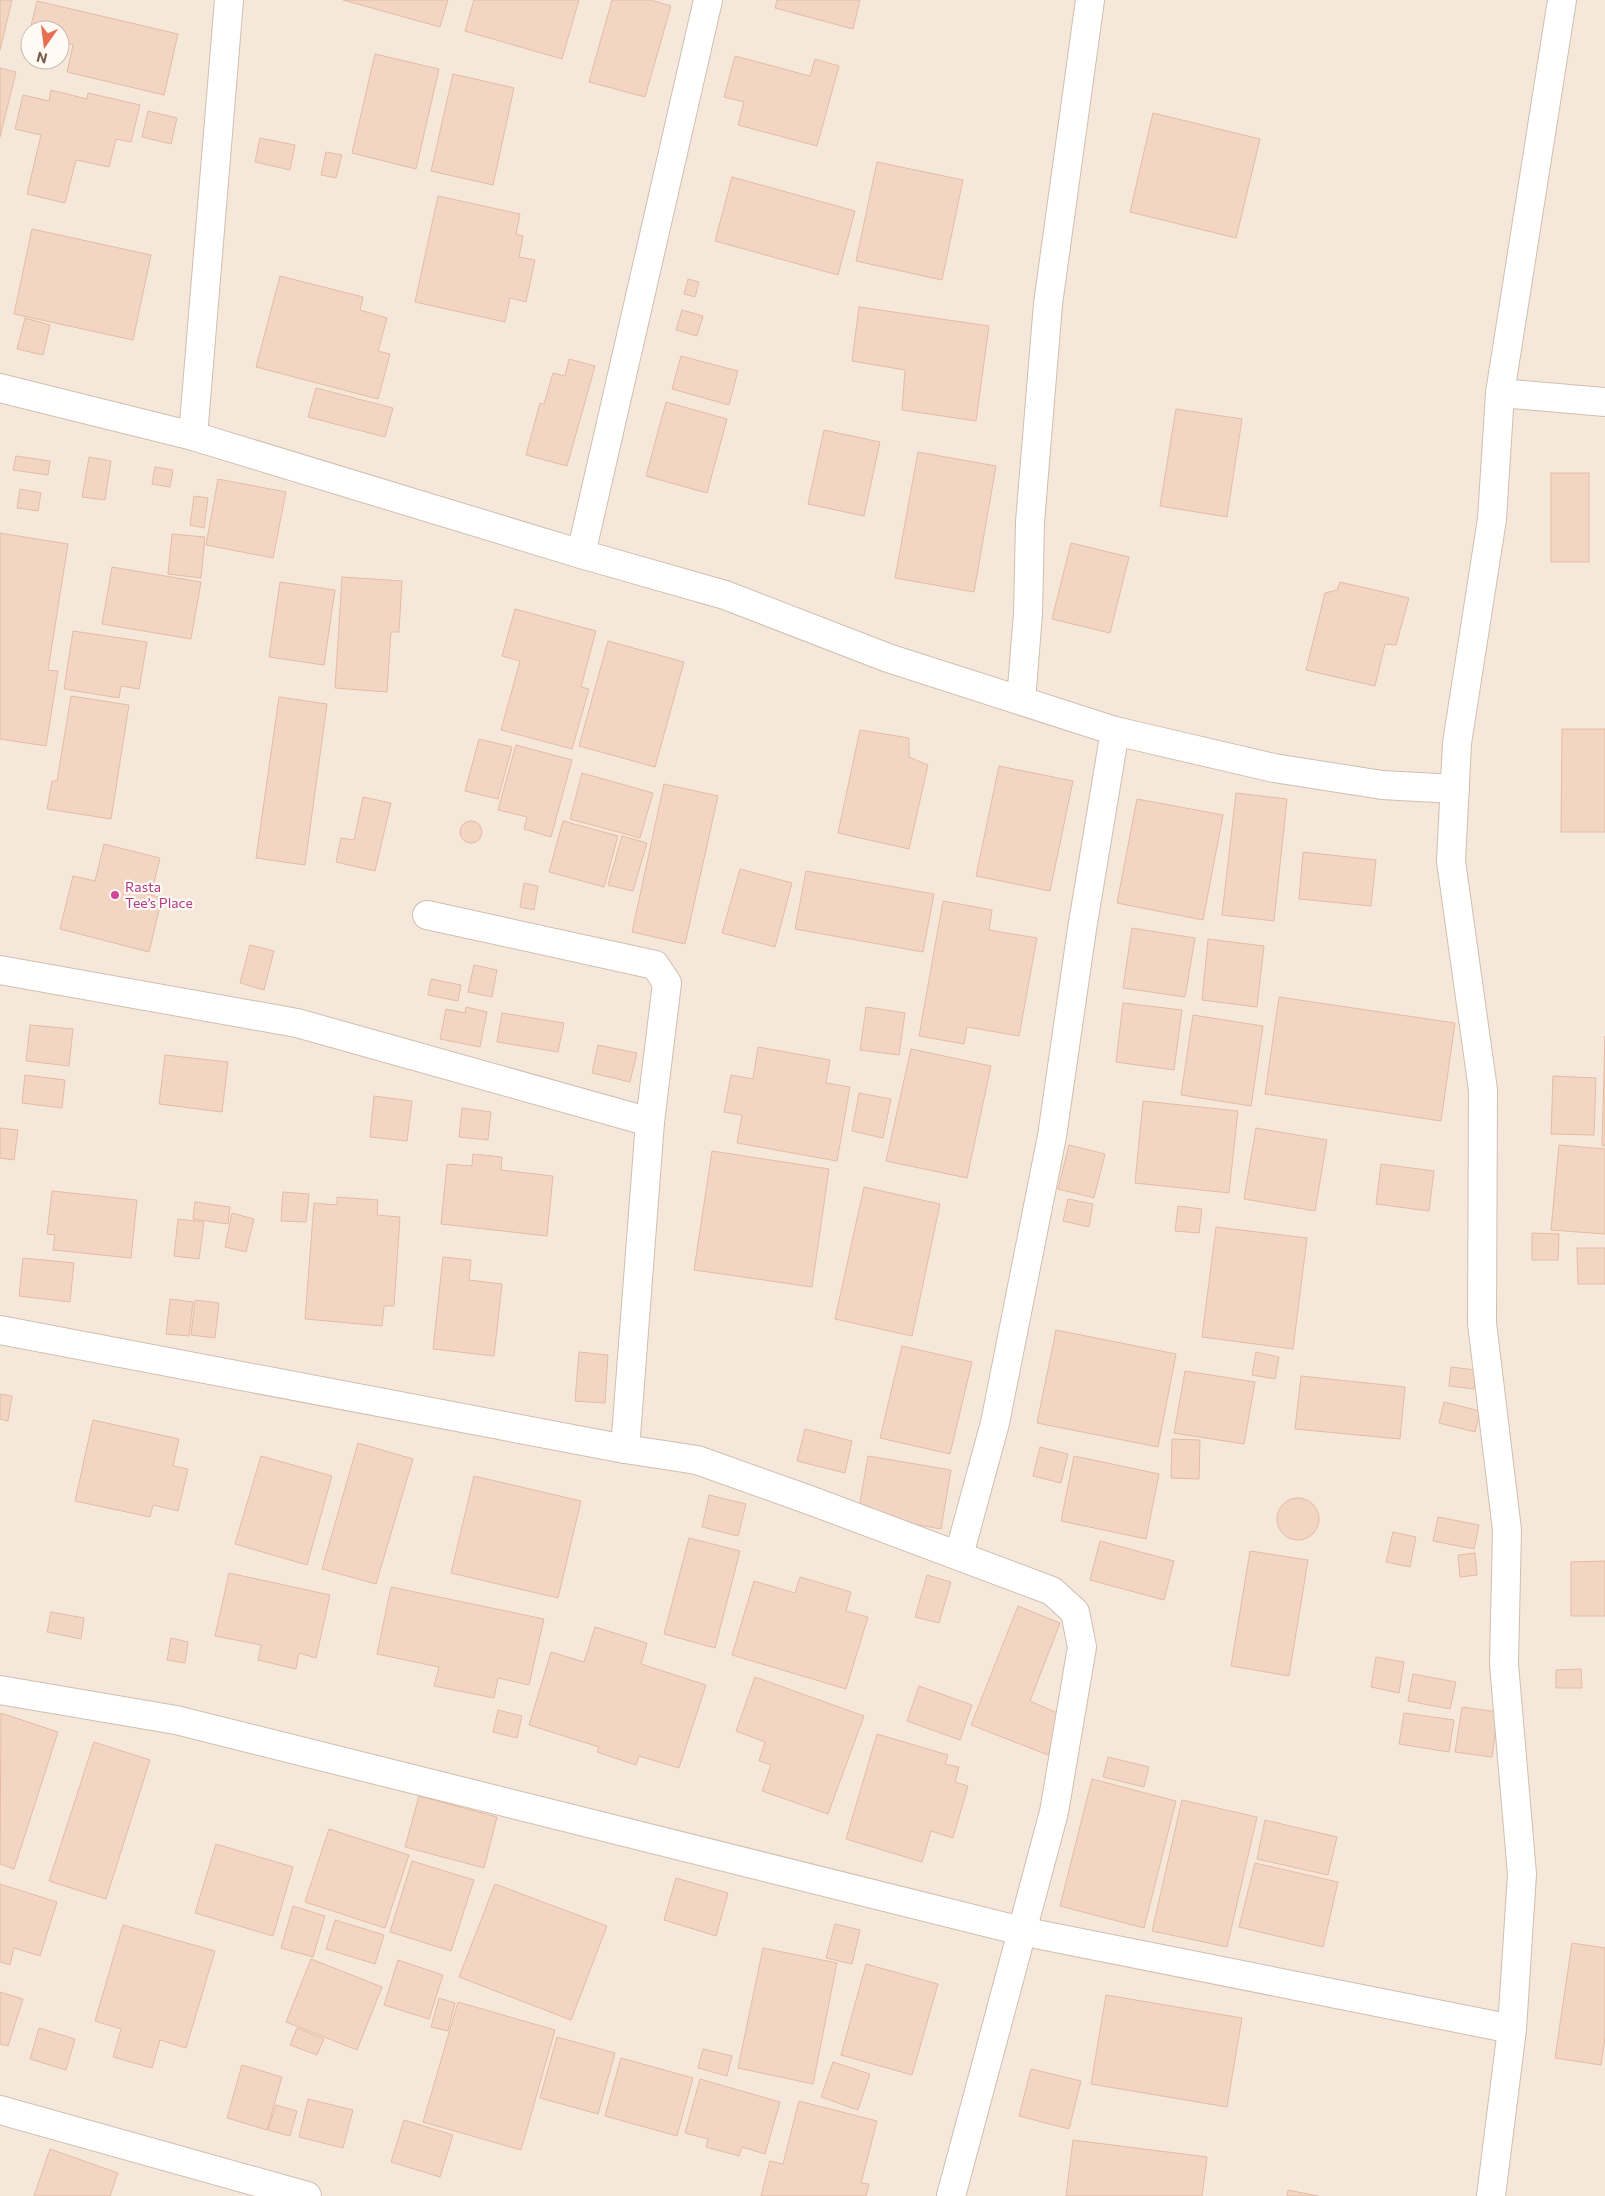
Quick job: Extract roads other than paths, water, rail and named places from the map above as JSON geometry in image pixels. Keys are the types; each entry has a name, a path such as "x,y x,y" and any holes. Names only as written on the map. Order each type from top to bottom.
{"street":[{"path":"193,436 230,0"},
{"path":"580,554 708,0"},
{"path":"1491,2196 1512,2029 1522,1874 1504,1664 1507,1530 1482,1323 1483,1090 1451,861 1457,742 1492,519 1500,393 1562,0"},
{"path":"1021,700 1028,614 1030,522 1048,304 1082,2"},
{"path":"0,388 193,436 580,554 725,595 888,658 1116,732 1274,768 1382,785 1455,789"},
{"path":"1500,393 1605,402"},
{"path":"959,1555 995,1423 1052,1136 1082,929 1116,732"},
{"path":"427,915 655,965 668,983 650,1122 626,1449"},
{"path":"0,970 297,1023 650,1122"},
{"path":"0,1330 626,1449 697,1460 959,1555 1052,1591 1075,1612 1082,1648 1054,1812 951,2196"},
{"path":"0,1690 176,1720 1021,1931 1512,2029"},
{"path":"0,2110 307,2196"}],"place":[{"name":"Rasta Tee’s Place","path":"115,895"}]}
